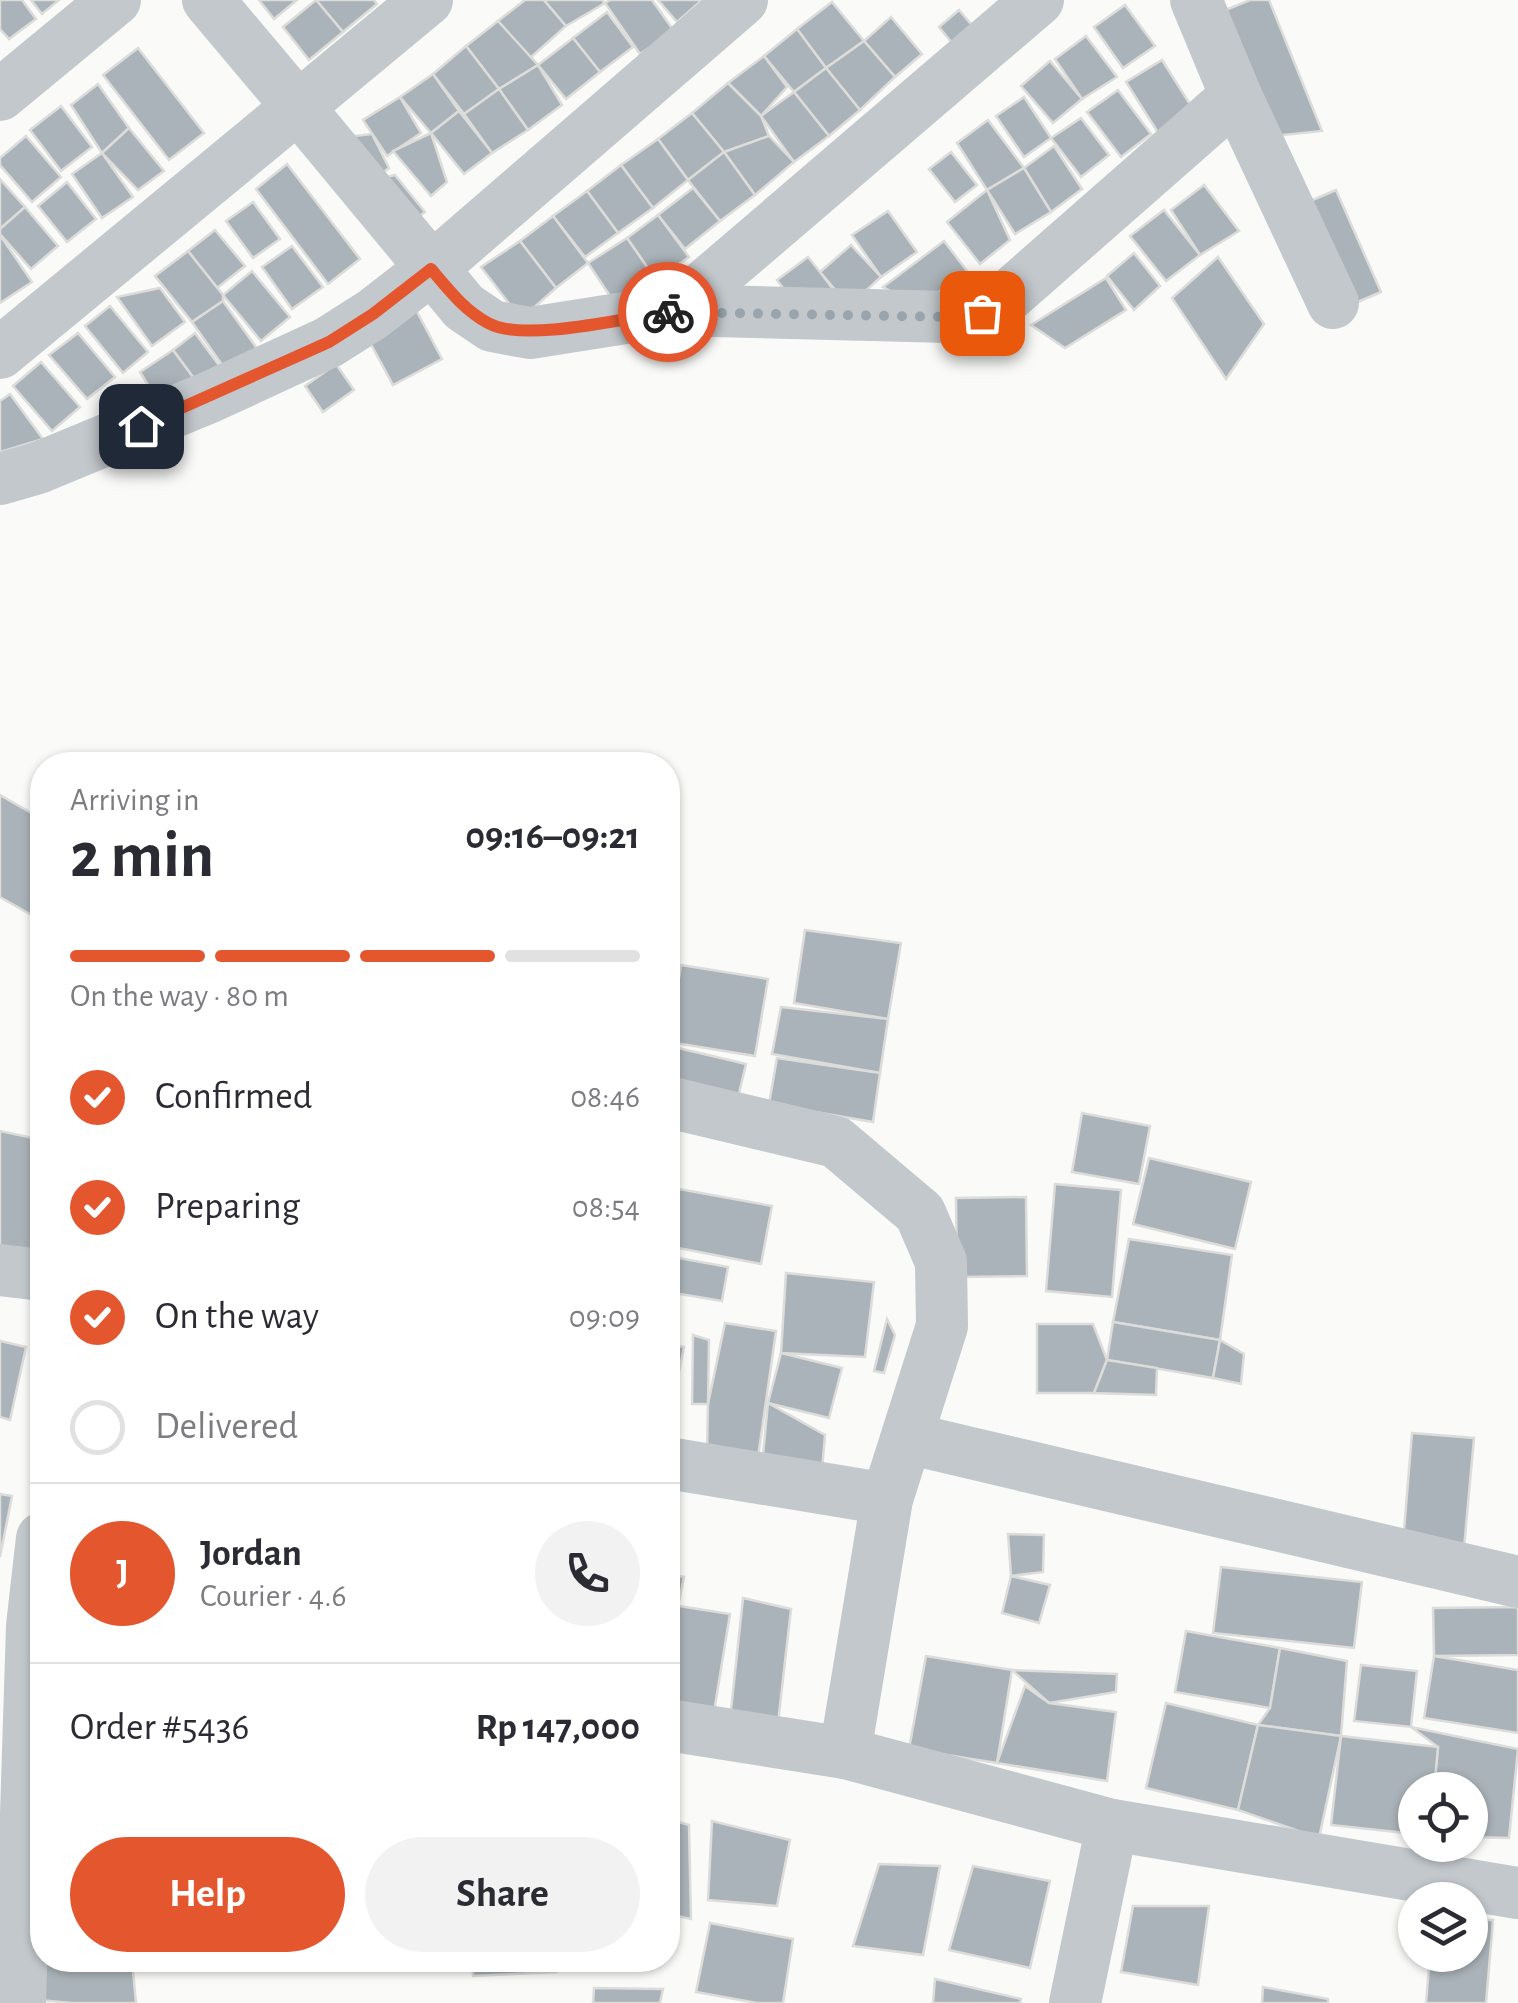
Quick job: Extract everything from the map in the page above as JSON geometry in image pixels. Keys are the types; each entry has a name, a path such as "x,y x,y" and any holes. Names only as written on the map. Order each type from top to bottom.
{"street":[{"path":"0,95 115,0"},
{"path":"208,0 464,307 492,326 530,332 676,310 948,317 982,313 1006,298 1236,96"},
{"path":"0,352 427,0"},
{"path":"0,480 24,474 193,404 329,342 373,314 431,269 742,0"},
{"path":"676,310 1038,0"},
{"path":"1196,0 1236,96 1333,303"},
{"path":"680,1105 836,1142 920,1213 941,1262 942,1326 888,1499 845,1753"},
{"path":"0,1270 30,1274"},
{"path":"907,1438 1518,1582"},
{"path":"680,1465 888,1499"},
{"path":"20,2003 25,1626 30,1600"},
{"path":"680,1727 845,1753 1112,1826 1518,1893"},
{"path":"1075,2003 1112,1826"}],"building":[{"path":"0,0 22,0 36,19 9,39 0,29"},
{"path":"31,0 59,0 42,14"},
{"path":"259,0 297,0 274,19"},
{"path":"316,0 374,0 377,4 343,32"},
{"path":"316,0 343,32 309,60 283,27"},
{"path":"525,0 544,0 566,26 529,59 498,21"},
{"path":"544,0 602,0 605,3 566,26"},
{"path":"652,0 674,31 640,54 605,3"},
{"path":"658,0 702,0 677,22"},
{"path":"1250,0 1269,0 1322,131 1274,136 1223,11"},
{"path":"832,2 864,41 826,68 797,29"},
{"path":"1125,5 1155,46 1123,68 1094,27"},
{"path":"959,10 976,30 956,48 939,27"},
{"path":"607,12 633,47 600,72 573,38"},
{"path":"891,17 922,54 895,77 864,41"},
{"path":"498,21 538,65 499,89 466,46"},
{"path":"797,29 826,68 794,92 764,56"},
{"path":"1086,36 1117,77 1082,99 1055,59"},
{"path":"573,38 600,72 566,99 538,65"},
{"path":"864,41 895,77 860,110 826,68"},
{"path":"466,46 499,89 464,114 433,74"},
{"path":"138,48 204,133 169,160 103,75"},
{"path":"764,56 787,87 761,116 728,83"},
{"path":"1162,60 1200,120 1164,142 1126,82"},
{"path":"1050,61 1082,99 1053,123 1021,86"},
{"path":"538,65 562,105 528,130 499,89"},
{"path":"826,68 860,110 829,136 794,92"},
{"path":"433,74 459,111 431,133 400,97"},
{"path":"728,83 761,116 769,136 724,152 692,113"},
{"path":"98,84 129,128 102,153 71,105"},
{"path":"499,89 528,130 492,153 464,114"},
{"path":"1118,90 1151,134 1121,157 1087,112"},
{"path":"794,92 829,136 794,162 761,116"},
{"path":"400,97 421,133 387,156 363,120"},
{"path":"1024,97 1051,138 1024,157 996,116"},
{"path":"61,106 92,147 61,171 30,130"},
{"path":"459,111 492,153 464,174 431,133"},
{"path":"692,113 724,152 688,180 658,139"},
{"path":"1081,118 1109,155 1081,177 1051,138"},
{"path":"988,120 1024,168 987,190 957,143"},
{"path":"129,128 164,171 138,190 102,153"},
{"path":"431,133 447,182 431,196 393,151"},
{"path":"372,134 389,168 371,181 336,138"},
{"path":"26,136 61,177 32,202 0,165 0,158"},
{"path":"769,136 794,162 755,195 724,152"},
{"path":"658,139 688,180 653,208 621,165"},
{"path":"1054,146 1082,189 1051,212 1024,168"},
{"path":"724,152 755,195 720,221 688,180"},
{"path":"951,152 977,185 955,202 929,169"},
{"path":"102,153 133,197 102,218 72,174"},
{"path":"287,164 360,259 328,284 256,189"},
{"path":"621,165 653,208 618,233 587,191"},
{"path":"1024,168 1051,212 1015,234 987,190"},
{"path":"395,175 425,212 406,226 371,181"},
{"path":"0,179 25,207 0,229"},
{"path":"67,182 96,219 67,242 38,206"},
{"path":"1204,185 1239,231 1200,255 1171,210"},
{"path":"693,188 720,221 685,249 658,215"},
{"path":"987,190 1010,240 980,264 947,222"},
{"path":"1336,190 1381,292 1346,307 1301,205"},
{"path":"587,191 618,233 585,257 553,216"},
{"path":"253,202 280,239 253,258 226,221"},
{"path":"25,207 58,246 31,269 0,234 0,229"},
{"path":"1164,210 1200,255 1166,281 1130,236"},
{"path":"888,211 917,252 881,277 852,235"},
{"path":"658,215 689,257 656,280 627,238"},
{"path":"553,216 588,263 556,288 520,241"},
{"path":"215,230 245,266 217,288 188,251"},
{"path":"0,235 32,282 0,303"},
{"path":"627,238 656,280 618,308 588,263"},
{"path":"520,241 556,288 521,319 481,267"},
{"path":"944,241 967,271 920,306 883,287"},
{"path":"851,245 881,277 849,306 820,272"},
{"path":"292,246 323,287 292,309 262,267"},
{"path":"188,251 223,295 223,301 192,322 155,276"},
{"path":"1134,253 1160,286 1134,310 1107,276"},
{"path":"808,257 839,297 796,305 777,280"},
{"path":"1218,257 1264,324 1226,379 1172,298"},
{"path":"252,271 290,317 261,341 223,295"},
{"path":"1106,278 1126,310 1065,348 1031,325"},
{"path":"160,288 185,322 152,346 117,297"},
{"path":"223,301 258,350 227,372 192,322"},
{"path":"110,306 148,352 123,373 85,326"},
{"path":"415,308 442,359 393,385 366,335"},
{"path":"78,333 115,377 87,399 49,355"},
{"path":"195,333 221,368 198,384 173,350"},
{"path":"173,350 198,384 162,407 140,372"},
{"path":"41,362 80,407 52,431 13,386"},
{"path":"336,364 354,390 323,412 305,386"},
{"path":"10,394 43,439 0,452 0,401"},
{"path":"0,795 30,812 30,914 0,897"},
{"path":"805,930 901,943 888,1019 794,1003"},
{"path":"681,965 768,979 755,1056 680,1044"},
{"path":"781,1007 888,1019 880,1073 772,1054"},
{"path":"680,1048 746,1064 736,1106 680,1093"},
{"path":"777,1058 880,1073 873,1122 769,1104"},
{"path":"1082,1113 1150,1126 1139,1184 1072,1172"},
{"path":"0,1131 30,1137 30,1261 0,1255"},
{"path":"1149,1158 1251,1182 1235,1249 1133,1224"},
{"path":"1055,1184 1121,1190 1112,1297 1046,1291"},
{"path":"680,1189 772,1206 761,1264 680,1248"},
{"path":"1026,1197 1027,1276 957,1277 956,1198"},
{"path":"1129,1239 1232,1255 1220,1340 1113,1322"},
{"path":"680,1258 728,1267 722,1301 680,1294"},
{"path":"786,1273 874,1282 865,1357 781,1353"},
{"path":"887,1319 895,1335 884,1373 874,1371"},
{"path":"1113,1322 1220,1340 1213,1378 1107,1360"},
{"path":"725,1323 776,1331 758,1457 707,1450 708,1404"},
{"path":"1037,1324 1093,1324 1107,1360 1094,1393 1037,1393"},
{"path":"693,1335 709,1340 708,1404 692,1404"},
{"path":"1220,1340 1244,1354 1241,1384 1213,1378"},
{"path":"0,1341 26,1347 10,1420 0,1417"},
{"path":"781,1353 842,1368 829,1418 768,1403"},
{"path":"1107,1360 1157,1368 1156,1395 1094,1393"},
{"path":"768,1403 825,1435 821,1482 761,1476"},
{"path":"1412,1433 1474,1438 1464,1548 1403,1543"},
{"path":"0,1494 12,1496 0,1557"},
{"path":"1008,1534 1044,1535 1043,1572 1011,1576"},
{"path":"1221,1567 1362,1582 1354,1648 1213,1633"},
{"path":"1011,1576 1050,1585 1039,1623 1002,1613"},
{"path":"743,1598 791,1609 778,1723 730,1719"},
{"path":"680,1606 730,1614 714,1712 680,1707"},
{"path":"1518,1607 1518,1655 1434,1656 1433,1608"},
{"path":"1186,1631 1280,1648 1270,1708 1175,1692"},
{"path":"1280,1648 1347,1661 1341,1736 1258,1725 1270,1708"},
{"path":"926,1656 1012,1670 997,1763 909,1749"},
{"path":"1434,1656 1518,1670 1518,1733 1424,1718"},
{"path":"1361,1665 1417,1671 1411,1727 1354,1721"},
{"path":"1012,1670 1117,1674 1116,1692 1049,1703"},
{"path":"1025,1686 1049,1703 1116,1712 1107,1781 997,1763"},
{"path":"1166,1703 1258,1725 1238,1810 1146,1788"},
{"path":"1258,1725 1341,1736 1319,1838 1238,1810"},
{"path":"1411,1727 1518,1749 1509,1838 1488,1837 1488,1772 1436,1772 1438,1747"},
{"path":"1341,1736 1438,1747 1436,1772 1398,1772 1398,1832 1331,1825"},
{"path":"712,1821 790,1840 777,1906 708,1900"},
{"path":"680,1822 689,1825 691,1919 680,1917"},
{"path":"879,1864 940,1866 923,1955 853,1946"},
{"path":"973,1866 1050,1881 1030,1968 949,1950"},
{"path":"1133,1906 1209,1906 1198,1985 1121,1972"},
{"path":"1488,1920 1493,1920 1486,2003 1426,2003 1429,1972 1488,1972"},
{"path":"710,1923 793,1939 783,2003 757,2003 696,1992"},
{"path":"37,1972 133,1972 136,2003 27,1999"},
{"path":"473,1972 556,1972 473,1976"},
{"path":"935,1979 1021,1999 1020,2003 933,2003"},
{"path":"1263,1987 1328,1999 1328,2003 1262,2003"},
{"path":"594,1988 663,1989 660,2003 593,2003"}],"way so far":[{"path":"668,312 948,317 982,313"}],"route":[{"path":"141,426 329,342 431,269 464,307 492,326 530,332 668,312"}]}
